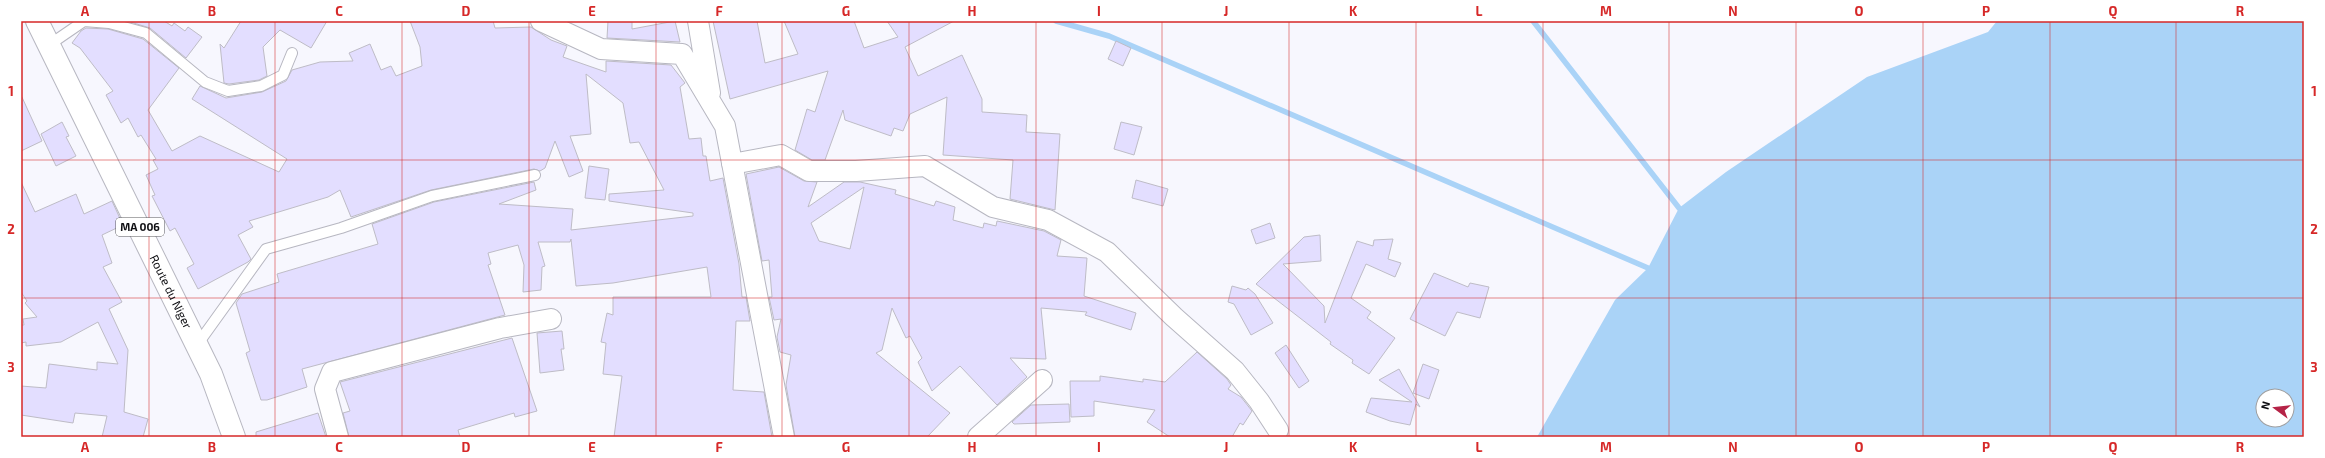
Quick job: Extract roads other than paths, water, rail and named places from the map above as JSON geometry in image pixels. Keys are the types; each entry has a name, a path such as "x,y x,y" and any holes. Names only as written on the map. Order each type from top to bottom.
{"main road":[{"name":"Route du Niger","path":"37,21 198,345 211,374 234,437"}],"street":[{"path":"541,21 601,49 682,54 713,105 725,126 784,437"},
{"path":"698,21 713,105"},
{"path":"732,164 781,155 809,171 856,171 925,166 993,208 1048,220 1107,252 1174,317 1235,371 1259,401 1278,430"},
{"path":"338,437 325,389 332,372 500,328 551,319"},
{"path":"978,437 1042,380"}],"lane":[{"path":"49,45 84,21 109,23 146,33 205,82 228,91 261,86 283,74 292,53"},
{"path":"198,345 266,249 341,228 432,196 535,175"}],"water":[{"path":"1997,21 2304,21 2304,437 1537,437 1615,300 1648,268 1679,208 1726,172 1867,77 1988,32"}],"waterway":[{"path":"1056,21 1109,36 1648,268"},
{"path":"1533,21 1679,208"}]}
